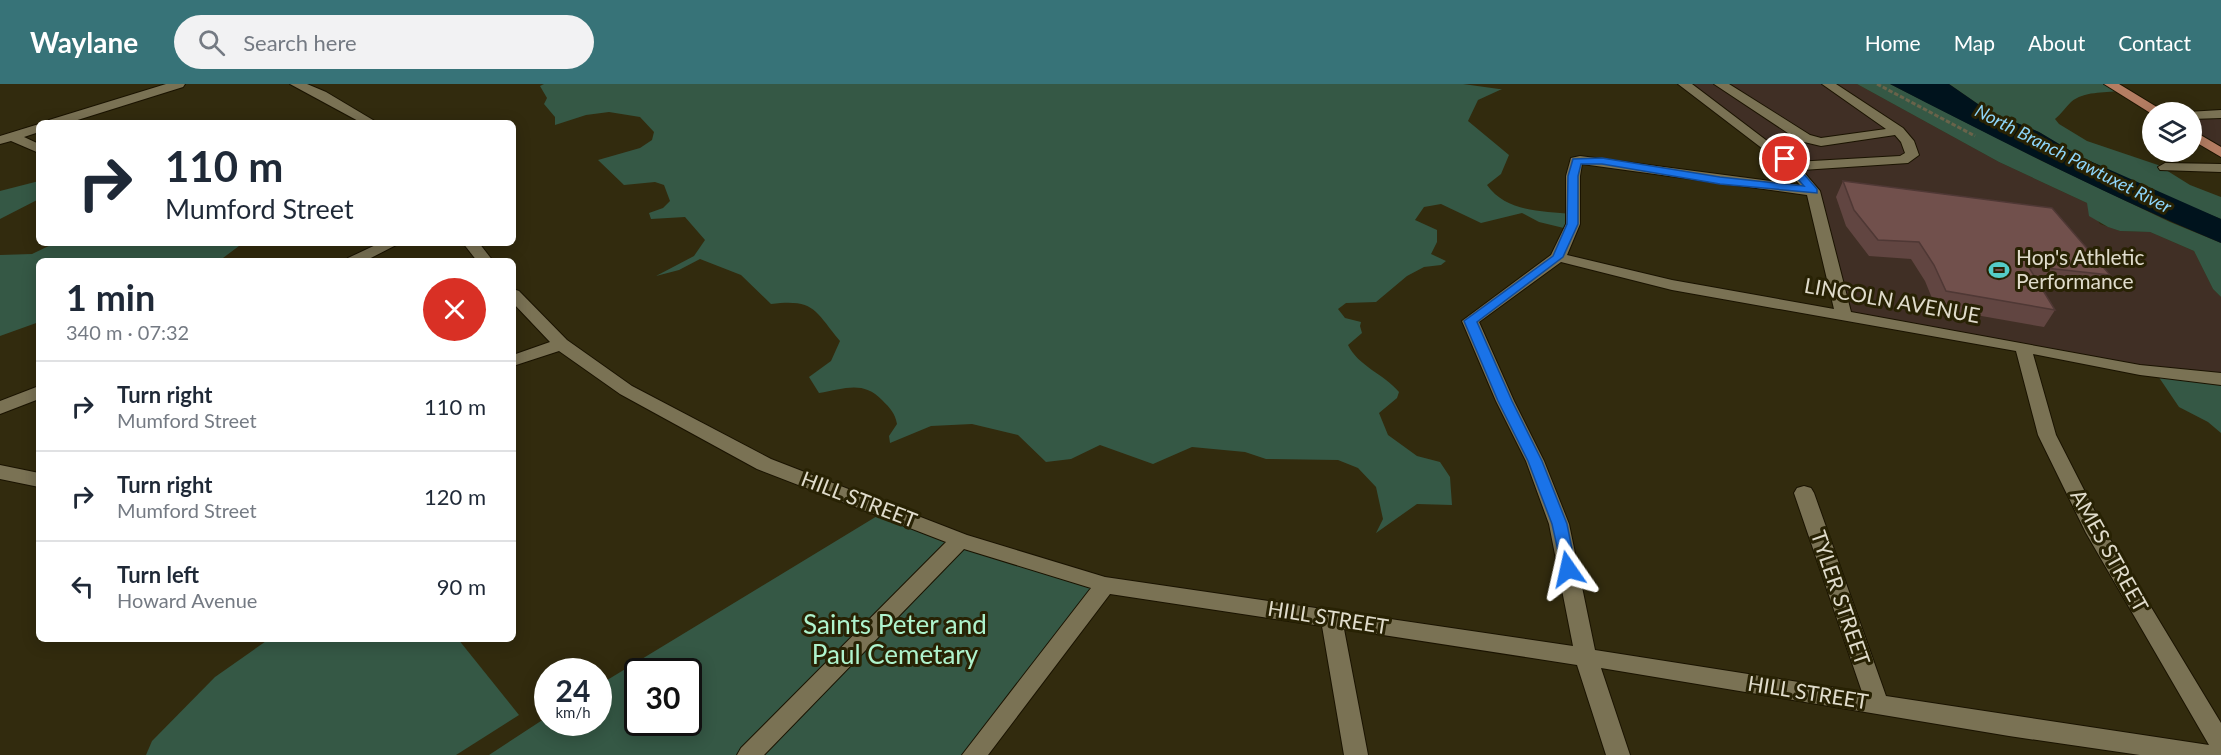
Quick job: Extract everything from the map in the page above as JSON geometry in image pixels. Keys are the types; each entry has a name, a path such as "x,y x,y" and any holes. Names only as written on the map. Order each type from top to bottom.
{"main road":[{"path":"2110,84 2142,102"},
{"path":"2202,141 2221,153"}],"street":[{"path":"64,120 179,84"},
{"path":"296,84 322,95 366,120"},
{"path":"1720,84 1805,138 1821,142 1898,131"},
{"path":"1791,166 1904,160 1912,155 1907,141 1898,131 1828,84"},
{"path":"1690,85 1785,159 1813,191 1844,316"},
{"path":"2202,115 2221,114"},
{"path":"6,138 36,129"},
{"path":"6,138 36,148"},
{"path":"1618,755 1586,657 1559,524 1535,461 1505,401 1470,321 1558,257 1573,224 1573,176 1576,161 1602,161 1720,180 1813,191"},
{"path":"2165,167 2221,168"},
{"path":"360,258 386,246"},
{"path":"473,246 483,258"},
{"name":"LINCOLN AVENUE","path":"1558,257 1672,285 2140,370 2221,379"},
{"name":"HILL STREET","path":"516,297 561,344 626,390 764,464 960,540 1105,585 1586,657 2009,726 2210,755"},
{"path":"516,360 561,344"},
{"name":"AMES STREET","path":"2023,347 2047,435 2096,533 2221,744"},
{"path":"0,408 36,393"},
{"path":"0,472 36,479"},
{"name":"TYLER STREET","path":"1804,493 1877,704"},
{"path":"749,755 960,540"},
{"path":"974,755 1105,585"},
{"path":"1331,619 1356,755"}],"path":[{"path":"1877,84 1976,136"}],"shaded area":[{"path":"1686,84 1857,84 1999,162 2087,203 2100,224 2120,231 2150,232 2194,251 2213,289 2221,297 2221,380 1847,314 1814,189"},
{"path":"2221,113 2221,156 2202,144 2202,114"}],"green space":[{"path":"544,84 1463,84 1502,89 1478,100 1468,121 1509,155 1501,174 1487,185 1495,194 1514,205 1537,211 1572,214 1572,230 1539,222 1522,213 1481,223 1441,204 1424,207 1415,220 1437,230 1437,242 1431,254 1446,261 1441,265 1424,267 1407,276 1376,302 1346,303 1338,309 1345,318 1361,322 1362,333 1348,345 1352,352 1399,392 1397,398 1379,413 1388,435 1417,456 1440,462 1450,477 1452,505 1417,504 1376,533 1383,519 1376,487 1358,468 1338,460 1266,459 1245,452 1192,447 1153,464 1100,445 1071,459 1046,462 1018,435 972,424 931,426 890,443 889,436 897,424 896,420 890,408 875,394 860,388 845,388 819,393 809,377 831,361 840,341 812,309 797,303 771,304 741,275 700,259 679,270 656,276 694,256 705,240 685,217 651,219 649,213 663,208 670,201 664,185 655,182 624,185 598,160 640,148 652,140 654,132 640,117 609,112 586,115 555,125 555,117 544,104 547,98 540,86"},
{"path":"1857,84 1890,84 2042,161 2170,222 2221,243 2221,297 2213,289 2194,251 2150,232 2120,231 2108,227 2089,216 2087,203 1999,162"},
{"path":"1949,84 2110,84 2119,91 2094,93 2076,98 2055,119 2059,124 2087,141 2142,160 2142,162 2158,165 2190,185 2221,197 2221,219 2162,195 2079,156 2039,132 1988,111"},
{"path":"36,182 36,201 0,219 0,191"},
{"path":"49,246 239,246 223,258 36,258 36,323 0,336 0,255 32,254"},
{"path":"2156,373 2221,380 2221,433 2208,422 2179,407"},
{"name":"Saints Peter and Paul Cemetary","path":"887,510 1105,585 974,755 489,755 534,726 534,736 612,736 612,677 624,670 624,736 702,736 702,658 643,658"},
{"path":"265,642 460,642 519,715 456,755 146,755 152,741 215,677"}],"water":[{"name":"North Branch Pawtuxet River","path":"1890,84 1949,84 1988,111 2039,132 2081,157 2221,219 2221,243 2095,187"}],"building":[{"name":"Hop's Athletic Performance","path":"1843,181 2052,208 2110,275 2028,266 2055,310 1946,291 1934,265 1919,242 1878,240 1854,210"}],"place":[{"name":"Hop's Athletic Performance","path":"1999,270"}],"route":[{"path":"1568,569 1559,524 1535,461 1505,401 1470,321 1558,257 1573,224 1573,176 1576,161 1602,161 1720,180 1813,191 1785,159"}]}
